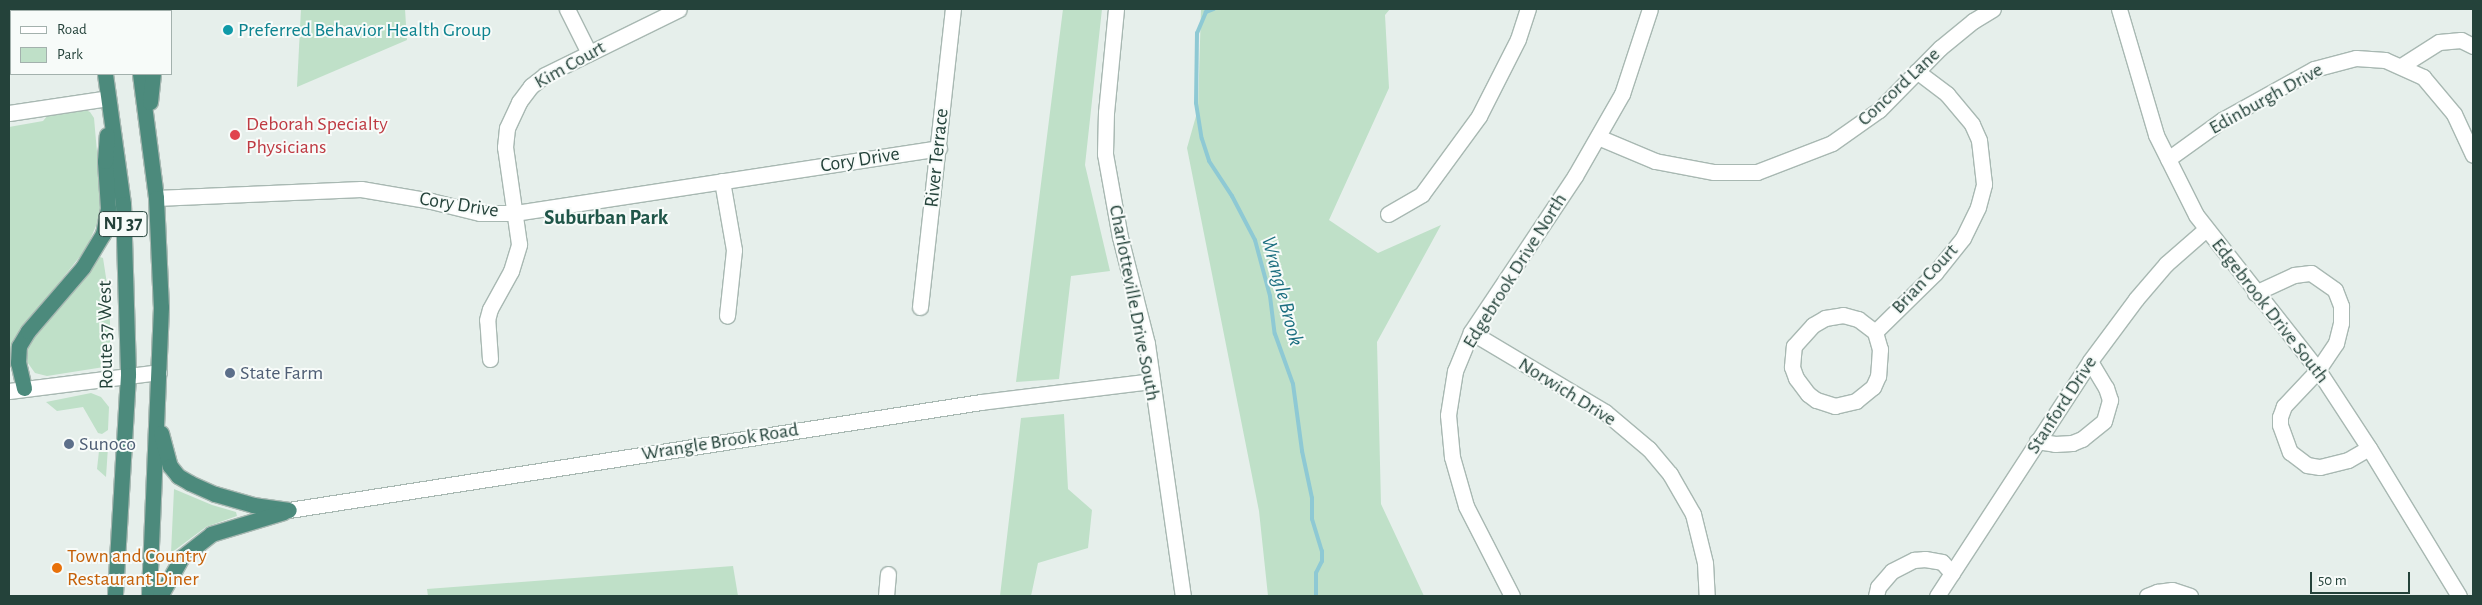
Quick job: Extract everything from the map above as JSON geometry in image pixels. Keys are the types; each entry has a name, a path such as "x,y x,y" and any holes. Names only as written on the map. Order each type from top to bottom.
{"highway":[{"name":"Route 37 West","path":"104,75 123,204 128,375 115,596"},
{"name":"NJ 37","path":"140,75 156,198 161,306 158,419 149,596"},
{"path":"147,123 153,75"},
{"path":"16,390 19,346 28,331 82,267 104,234 108,208 105,161 109,103"},
{"path":"158,419 170,466 178,476 215,494 253,505 289,510"},
{"path":"160,596 182,557 211,534 225,528 289,510"}],"street":[{"path":"567,9 588,53"},
{"name":"Kim Court","path":"490,359 487,320 490,308 511,271 517,254 518,234 506,147 510,120 524,93 538,80 588,53 679,9"},
{"name":"River Terrace","path":"920,307 953,9"},
{"name":"Charlotteville Drive South","path":"1116,9 1106,112 1105,154 1120,237 1147,344 1182,596"},
{"path":"1388,214 1422,194 1479,116 1518,39 1528,9"},
{"name":"Edgebrook Drive North","path":"1512,596 1466,506 1452,457 1448,415 1455,371 1471,332 1536,237 1598,137 1622,94 1650,9"},
{"name":"Concord Lane","path":"1598,137 1656,161 1714,172 1757,172 1832,144 1879,110 1940,48 1973,21 1993,9"},
{"name":"Edgebrook Drive South","path":"2119,9 2156,135 2196,215 2255,293 2318,370 2369,448 2459,596"},
{"path":"2401,66 2439,42 2462,40 2473,46"},
{"name":"Edinburgh Drive","path":"2168,159 2222,120 2314,69 2356,58 2385,60 2424,78 2454,114 2467,126 2473,155"},
{"name":"Brian Court","path":"1875,332 1936,273 1963,238 1978,207 1984,184 1979,140 1972,124 1947,94 1917,71"},
{"path":"9,113 109,103"},
{"name":"Cory Drive","path":"156,198 361,189 431,201 480,213 515,213 939,148"},
{"path":"722,181 734,250 727,316"},
{"name":"Stanford Drive","path":"1937,596 2090,361 2136,299 2166,264 2206,229"},
{"path":"2255,293 2294,275 2312,273 2335,290 2341,306 2341,323 2336,343 2318,370 2284,406 2280,416 2280,425 2290,452 2307,465 2320,467 2348,460 2369,448"},
{"name":"Brian Court","path":"1843,315 1858,319 1875,332 1880,349 1878,376 1873,387 1856,401 1835,406 1816,400 1808,394 1796,378 1792,367 1794,346 1803,334 1825,318 1843,315"},
{"name":"Norwich Drive","path":"1471,332 1605,412 1649,449 1670,474 1693,514 1705,563 1708,596"},
{"path":"2038,441 2055,444 2072,443 2082,439 2104,420 2110,400 2106,388 2090,361"},
{"path":"16,390 159,372"},
{"name":"Wrangle Brook Road","path":"289,510 981,402 1152,381"},
{"path":"1876,596 1878,587 1892,571 1914,560 1925,559 1942,562 1952,573"},
{"path":"886,596 888,574"},
{"path":"2147,596 2156,592 2172,590 2190,596"}],"green space":[{"path":"301,9 405,9 407,40 297,87"},
{"path":"1063,9 1102,9 1085,165 1110,271 1071,276 1059,379 1016,382"},
{"path":"1201,9 1390,9 1385,15 1389,88 1329,220 1378,253 1441,225 1377,342 1381,504 1424,596 1268,596 1259,511 1187,148 1198,109"},
{"path":"84,109 90,112 94,118 101,197 99,219 86,249 13,340 9,374 9,127 43,121 48,115"},
{"path":"100,257 103,258 107,284 110,322 110,364 104,367 47,376 35,373 25,359 27,346"},
{"path":"91,393 101,397 109,407 108,430 102,434 98,433 83,407 57,411 46,402"},
{"path":"1064,414 1068,489 1092,510 1088,548 1038,563 1031,596 1000,596 1021,418"},
{"path":"107,446 106,477 97,469 99,451"},
{"path":"174,489 212,505 236,512 237,516 206,527 171,553"},
{"path":"733,566 738,596 428,596 427,589"}],"waterway":[{"name":"Wrangle Brook","path":"1214,9 1206,12 1197,33 1196,103 1202,139 1209,161 1232,196 1255,240 1270,296 1275,334 1293,384 1302,451 1312,498 1312,519 1322,551 1322,561 1316,573 1316,596"}],"place":[{"name":"Preferred Behavior Health Group","path":"228,30"},
{"name":"Deborah Specialty Physicians","path":"235,135"},
{"name":"State Farm","path":"230,373"},
{"name":"Sunoco","path":"69,444"},
{"name":"Town and Country Restaurant Diner","path":"57,568"}],"district":[{"name":"Suburban Park","path":"606,218"}]}
